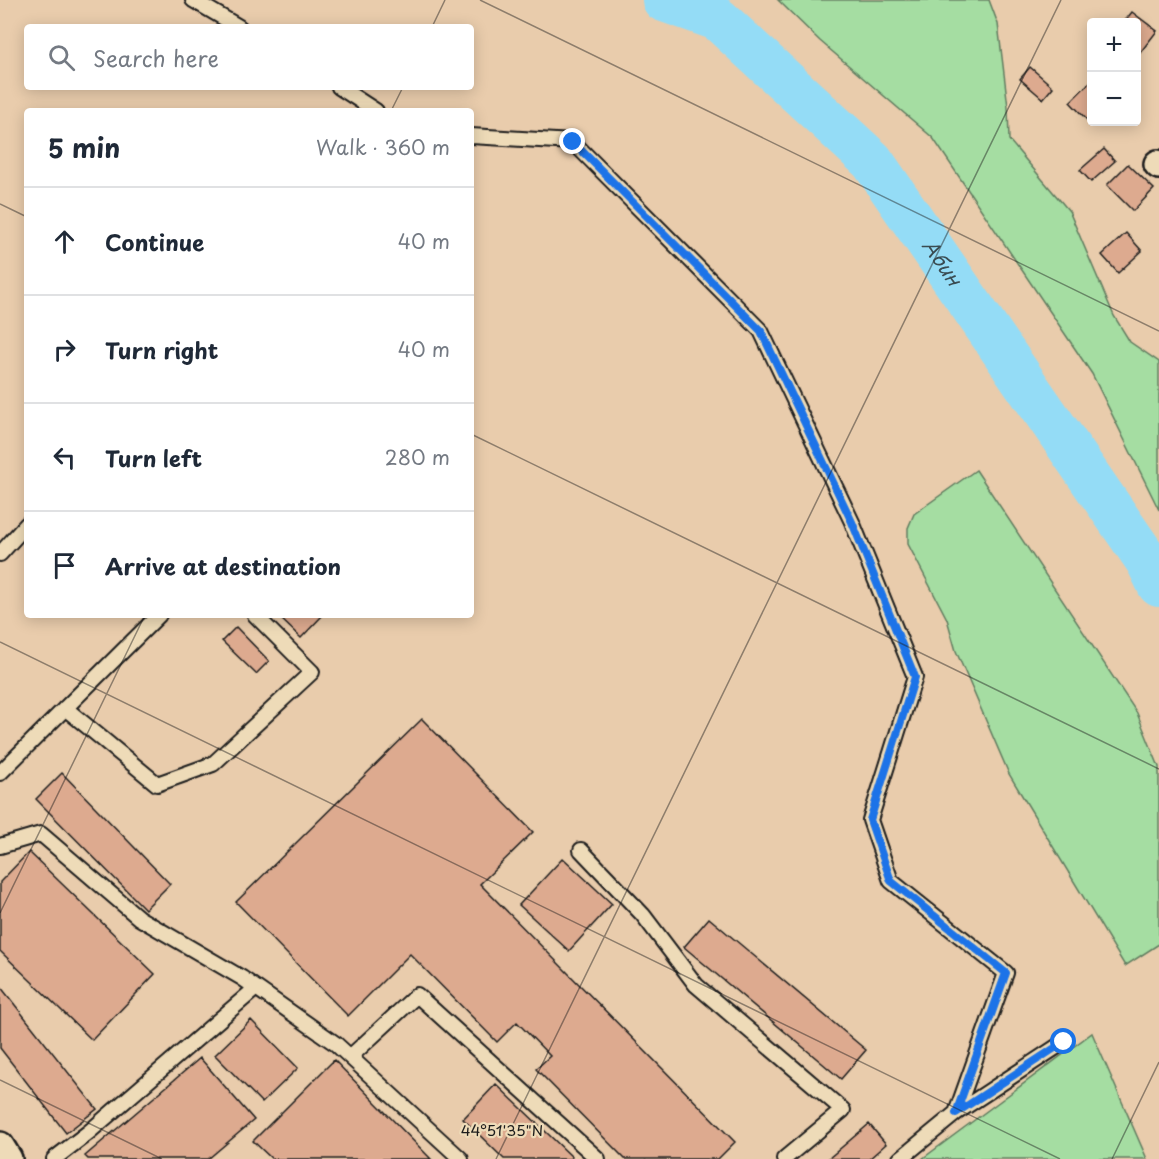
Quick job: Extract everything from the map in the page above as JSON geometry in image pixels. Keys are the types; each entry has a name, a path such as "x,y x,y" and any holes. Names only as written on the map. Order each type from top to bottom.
{"street":[{"path":"0,1146 8,1159"}],"lane":[{"path":"193,0 234,24"},
{"path":"344,90 371,108"},
{"path":"474,136 573,142 761,331 852,522 915,677 870,820 891,881 1006,973 956,1113"},
{"path":"0,554 24,527"},
{"path":"0,773 156,618"},
{"path":"65,708 158,784 213,764 312,672 258,618"},
{"path":"0,846 41,834 139,918 256,988 336,1044 461,1159"},
{"path":"580,850 644,915 696,984 843,1110 784,1159"},
{"path":"54,1159 256,988"},
{"path":"350,1057 417,995 598,1159"},
{"path":"900,1159 956,1113 1064,1042"}],"green space":[{"path":"778,0 989,0 998,24 1008,107 1009,140 1069,211 1114,316 1130,342 1159,362 1159,510 1092,374 933,138 820,41"},
{"path":"976,470 1137,713 1159,767 1159,944 1125,966 1009,774 956,651 947,619 908,544 908,528 914,514"},
{"path":"1092,1033 1147,1159 922,1159"}],"building":[{"path":"1132,12 1140,18 1127,18"},
{"path":"1141,19 1157,31 1141,52"},
{"path":"1030,67 1053,87 1043,99 1020,79"},
{"path":"1087,85 1087,120 1070,102"},
{"path":"1104,149 1115,161 1091,182 1080,170"},
{"path":"1128,164 1154,189 1133,211 1107,185"},
{"path":"1126,233 1142,251 1118,273 1102,255"},
{"path":"280,618 320,618 301,638"},
{"path":"236,627 269,661 256,674 222,641"},
{"path":"422,719 533,832 480,884 735,1142 718,1159 625,1159 536,1069 550,1056 517,1022 497,1042 410,954 348,1016 236,902"},
{"path":"62,773 170,884 145,909 36,799"},
{"path":"29,852 155,974 92,1040 0,951 0,882"},
{"path":"563,858 612,904 569,951 519,905"},
{"path":"709,918 866,1050 841,1079 684,947"},
{"path":"0,986 97,1109 66,1133 0,1048"},
{"path":"251,1020 298,1068 262,1103 215,1055"},
{"path":"200,1058 254,1120 208,1159 88,1159 85,1156"},
{"path":"334,1060 431,1159 272,1159 253,1141"},
{"path":"496,1084 572,1157 570,1159 504,1159 463,1119"},
{"path":"869,1124 886,1144 869,1159 828,1159"}],"waterway":[{"name":"Абин","path":"664,0 718,19 872,161 1148,562 1159,585"}],"route":[{"path":"573,142 761,331 852,522 915,677 870,820 891,881 1006,973 956,1113 1064,1042"}]}
